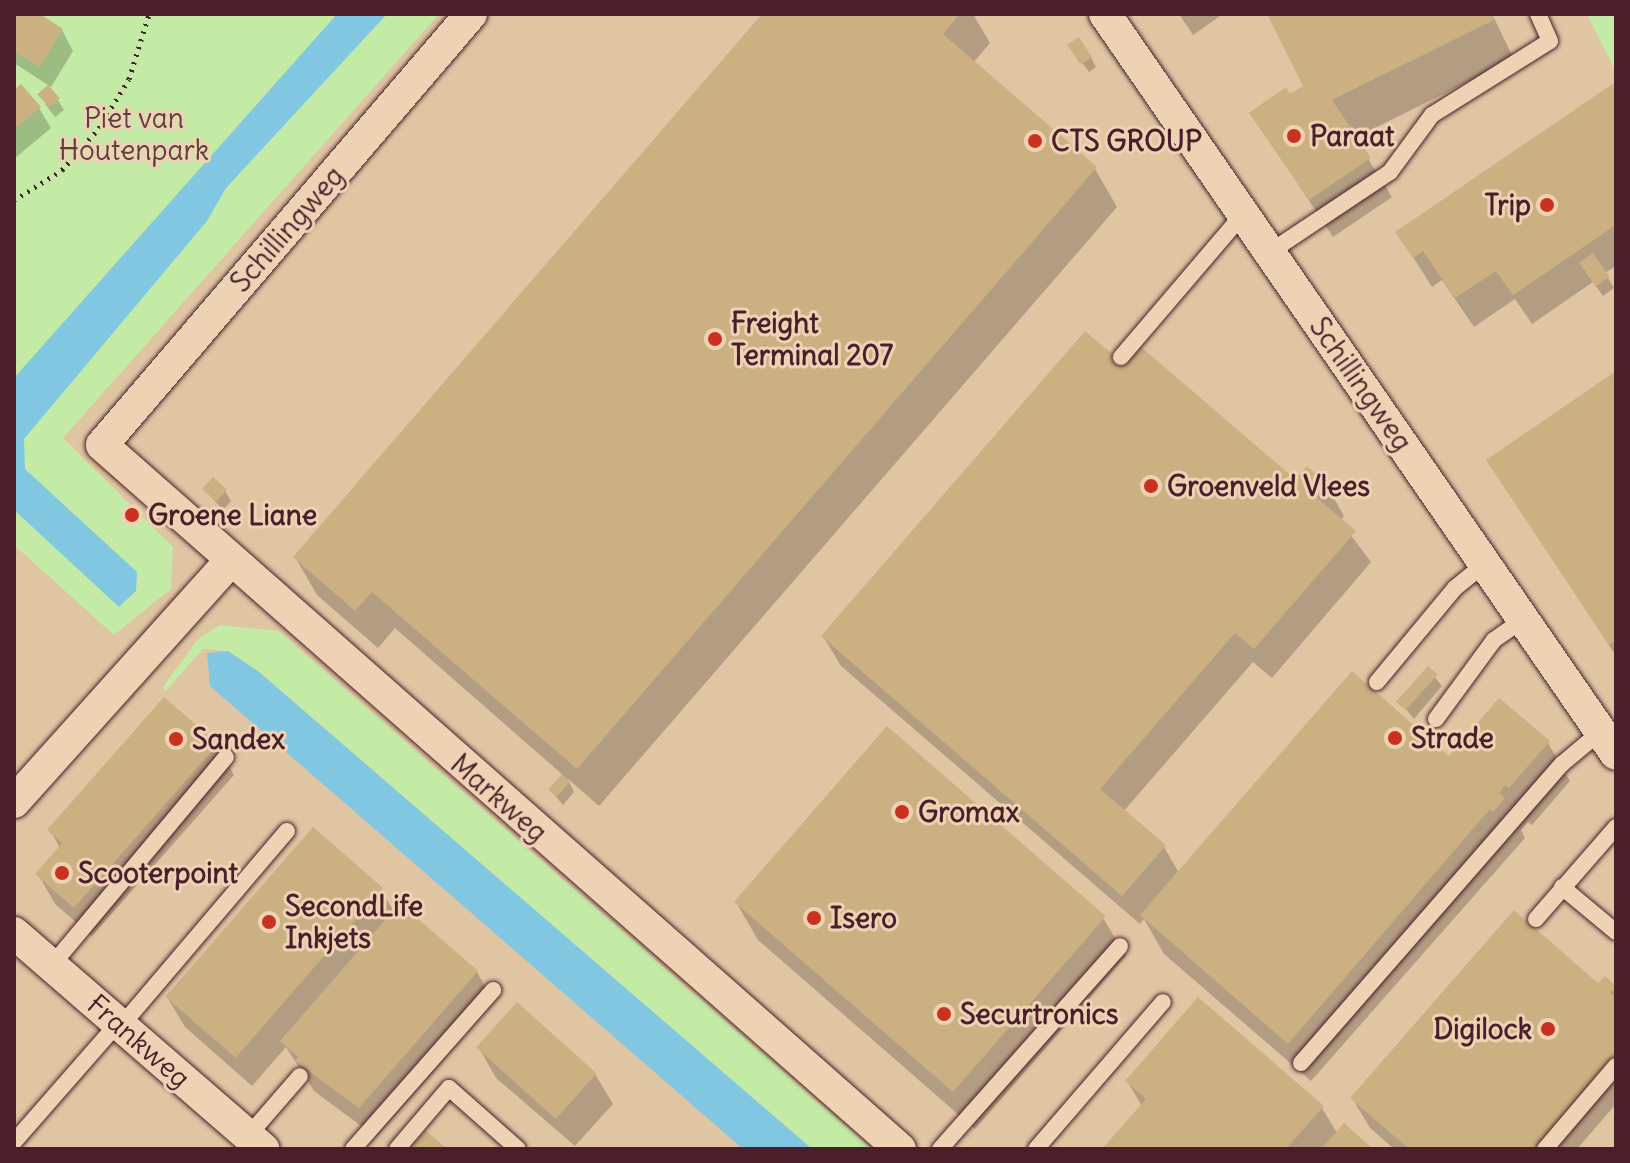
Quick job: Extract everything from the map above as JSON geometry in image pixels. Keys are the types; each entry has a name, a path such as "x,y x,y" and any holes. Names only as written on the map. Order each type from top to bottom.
{"street":[{"name":"Schillingweg","path":"102,445 471,14"},
{"name":"Schillingweg","path":"1105,14 1608,743"},
{"name":"Markweg","path":"102,445 229,562 900,1149"},
{"path":"14,802 229,562"},
{"name":"Frankweg","path":"14,933 256,1142"}],"lane":[{"path":"1270,252 1390,172 1432,115 1550,41 1538,14"},
{"path":"1121,357 1243,214"},
{"path":"1377,682 1455,588 1485,564"},
{"path":"1436,719 1494,640 1523,620"},
{"path":"1301,1063 1562,764 1608,743"},
{"path":"52,965 226,757"},
{"path":"1536,919 1616,827"},
{"path":"14,1142 287,831"},
{"path":"1562,887 1616,932"},
{"path":"940,1149 1120,946"},
{"path":"353,1149 493,990"},
{"path":"1036,1149 1163,1002"},
{"path":"1545,1149 1616,1066"},
{"path":"256,1142 300,1076"},
{"path":"397,1149 449,1088 518,1149"}],"path":[{"path":"14,200 62,170 99,128 129,79 149,14"}],"shaded area":[{"path":"405,14 1616,14 1616,1149 14,1149 14,543 33,451"}],"green space":[{"name":"Piet van Houtenpark","path":"14,14 439,14 63,438 173,547 171,589 114,635 14,545"},
{"path":"1587,14 1616,14 1616,72"},
{"path":"220,625 279,631 872,1149 811,1149 259,672 228,651 203,649 165,692 163,687 198,639"}],"water":[{"path":"337,14 387,14 226,188 207,221 24,439 25,469 137,572 136,591 119,607 14,510 14,378"},
{"path":"228,651 259,672 812,1149 743,1149 210,686 207,653"}],"building":[{"path":"14,14 40,14 63,29 39,67 14,51"},
{"name":"Freight Terminal 207","path":"762,14 960,14 943,34 1097,167 577,769 372,592 355,611 293,557"},
{"path":"1267,14 1491,14 1494,20 1332,100 1371,158 1309,200 1249,113 1286,87 1290,94 1303,86"},
{"path":"1079,37 1092,57 1080,65 1067,45"},
{"path":"1614,83 1616,225 1513,295 1496,271 1455,298 1423,251 1413,258 1395,232"},
{"path":"21,84 41,107 14,129 14,90"},
{"path":"48,85 60,99 49,108 37,94"},
{"path":"1593,253 1610,277 1596,287 1579,263"},
{"path":"1085,331 1124,364 1140,346 1295,479 1307,466 1328,485 1317,498 1356,531 1254,649 1235,633 1100,789 1166,845 1122,896 821,636"},
{"path":"1616,371 1616,640 1609,645 1486,460"},
{"path":"213,477 227,490 216,502 202,489"},
{"path":"1428,666 1438,675 1406,710 1396,702"},
{"path":"1352,671 1449,756 1499,698 1550,741 1509,788 1505,785 1499,793 1505,798 1493,812 1490,809 1288,1044 1140,915"},
{"path":"164,697 218,744 74,908 35,874 62,843 47,830"},
{"path":"887,726 1106,916 953,1092 734,902"},
{"path":"562,774 570,781 557,797 548,790"},
{"path":"313,827 383,888 236,1058 165,997"},
{"path":"400,903 478,971 359,1108 295,1061 298,1057 280,1041"},
{"path":"1514,910 1598,983 1605,976 1616,986 1610,993 1616,998 1616,1055 1534,1149 1409,1149 1350,1098"},
{"path":"1198,997 1324,1106 1286,1149 1102,1149 1146,1099 1125,1081"},
{"path":"517,1002 597,1074 556,1119 476,1047"},
{"path":"1344,1123 1373,1149 1321,1149"},
{"path":"425,1130 447,1149 409,1149"}],"place":[{"name":"Paraat","path":"1294,136"},
{"name":"CTS GROUP","path":"1035,141"},
{"name":"Trip","path":"1547,205"},
{"name":"Freight Terminal 207","path":"715,339"},
{"name":"Groenveld Vlees","path":"1151,486"},
{"name":"Groene Liane","path":"132,515"},
{"name":"Strade","path":"1395,738"},
{"name":"Sandex","path":"176,739"},
{"name":"Gromax","path":"902,812"},
{"name":"Scooterpoint","path":"62,873"},
{"name":"Isero","path":"814,918"},
{"name":"SecondLife Inkjets","path":"269,922"},
{"name":"Securtronics","path":"944,1014"},
{"name":"Digilock","path":"1548,1029"}]}
